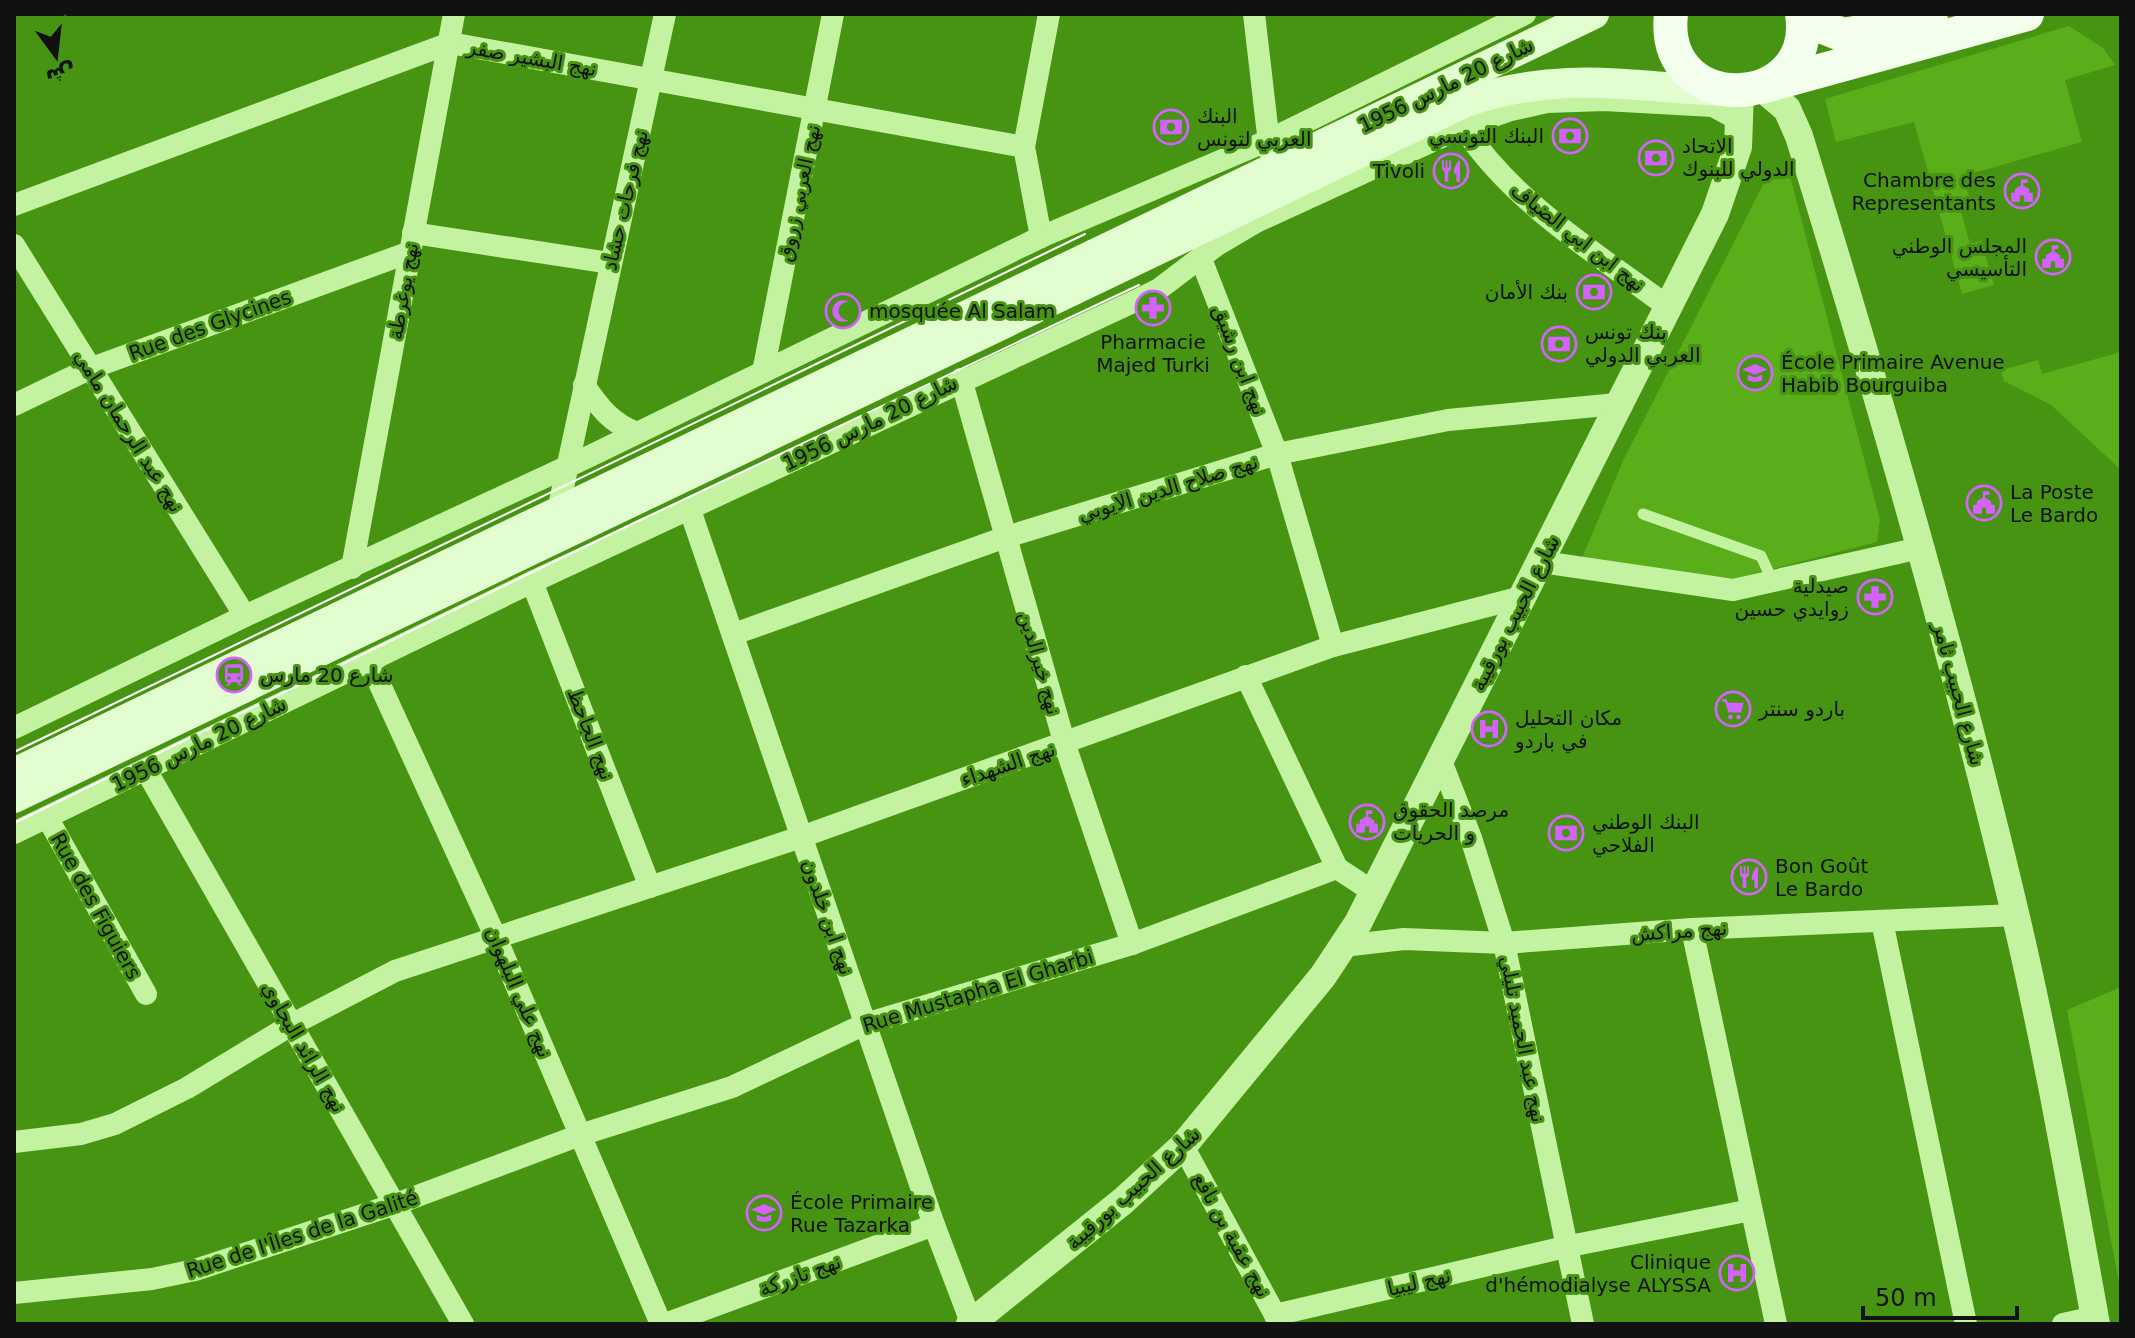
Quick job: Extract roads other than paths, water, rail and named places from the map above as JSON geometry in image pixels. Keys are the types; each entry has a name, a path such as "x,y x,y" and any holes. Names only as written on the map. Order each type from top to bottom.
{"main road":[{"name":"شارع 20 مارس 1956","path":"14,773 370,614 555,527 1279,164 1594,14"},
{"path":"1653,14 1671,28 1686,70 1712,87 1742,98 2027,14"},
{"path":"1742,98 1784,71 1793,60 1799,47 1802,17 1843,35 1958,14"},
{"name":"شارع 20 مارس 1956","path":"1279,164 1510,89 1546,82 1596,80 1742,98"},
{"name":"شارع 20 مارس 1956","path":"14,798 370,614"}],"street":[{"name":"نهج يوغرطة","path":"352,568 454,14"},
{"name":"نهج فرحات حشاد","path":"555,527 665,14"},
{"name":"نهج العربي زروق","path":"763,372 833,14"},
{"path":"1041,237 1024,147 1049,14"},
{"path":"1254,14 1279,164"},
{"name":"شارع 20 مارس 1956","path":"14,728 245,616 569,466 1041,237 1279,164 1525,14"},
{"name":"نهج البشير صفر","path":"14,205 450,43 816,112 1024,147"},
{"name":"شارع 20 مارس 1956","path":"14,833 532,582 690,510 961,379 1147,295 1256,222 1463,127 1547,102 1604,100 1713,106 1742,98"},
{"name":"شارع الحبيب بورقيبة","path":"970,1323 1123,1201 1183,1146 1215,1112 1242,1071 1323,976 1343,946 1375,893 1542,562 1730,176 1742,98"},
{"name":"شارع الحبيب ثامر","path":"1742,98 1787,109 1799,136 1855,314 1920,548 2015,915 2096,1320"},
{"name":"نهج ابن ابي الضياف","path":"1463,127 1491,166 1519,195 1667,306"},
{"name":"Rue des Glycines","path":"14,405 89,369 412,242 610,263"},
{"name":"نهج عبد الرحمان مامي","path":"14,245 245,616"},
{"name":"نهج ابن رشيق","path":"1201,259 1277,454 1333,646"},
{"name":"نهج خيرالدين","path":"961,379 1003,538 1065,745 1132,944"},
{"path":"584,385 603,414 619,426 637,433"},
{"name":"نهج صلاح الدين الايوبي","path":"734,634 1003,538 1277,454 1448,420 1617,404"},
{"name":"نهج ابن خلدون","path":"690,510 970,1323"},
{"path":"1542,562 1733,590 1920,548"},
{"name":"نهج الجاحظ","path":"532,582 650,887"},
{"name":"نهج الشهداء","path":"14,1142 81,1134 115,1124 187,1088 291,1025 395,971 801,837 1065,745 1333,646 1522,597"},
{"name":"نهج علي البلهوان","path":"370,663 496,938 663,1324"},
{"path":"1246,676 1337,868 1375,893"},
{"name":"نهج عبد الحميد تليلي","path":"1441,761 1471,838 1504,943 1583,1324"},
{"name":"نهج الرائد البجاوي","path":"146,770 463,1324"},
{"name":"Rue des Figuiers","path":"47,817 146,994"},
{"name":"Rue Mustapha El Gharbi","path":"580,1135 732,1087 865,1024 1132,944 1337,868"},
{"name":"نهج مراكش","path":"1343,946 1430,938 1504,943 1692,929 2015,915"},
{"path":"1882,921 1966,1324"},
{"path":"1692,929 1776,1324"},
{"name":"Rue de l'Îles de la Galité","path":"14,1293 175,1275 396,1204 580,1135"},
{"name":"نهج عقبة بن نافع","path":"1183,1146 1277,1320"},
{"name":"نهج ليبيا","path":"1277,1320 1565,1247 1751,1210"},
{"name":"نهج تازركة","path":"663,1324 934,1225"},
{"path":"2063,1324 2096,1320"}],"lane":[{"path":"1643,514 1761,556 1773,582"}],"tram line":[{"path":"14,752 1085,234"},
{"path":"14,823 636,522 1139,285"}],"place":[{"name":"البنك العربي لتونس","path":"1171,127"},
{"name":"البنك التونسي","path":"1570,136"},
{"name":"الاتحاد الدولي للبنوك","path":"1656,158"},
{"name":"Tivoli","path":"1451,171"},
{"name":"Chambre des Representants","path":"2022,191"},
{"name":"المجلس الوطني التأسيسي","path":"2053,257"},
{"name":"بنك الأمان","path":"1594,292"},
{"name":"Pharmacie Majed Turki","path":"1153,308"},
{"name":"mosquée Al Salam","path":"843,311"},
{"name":"بنك تونس العربي الدولي","path":"1559,344"},
{"name":"École Primaire Avenue Habib Bourguiba","path":"1755,373"},
{"name":"La Poste Le Bardo","path":"1984,503"},
{"name":"صيدلية زوايدي حسين","path":"1875,597"},
{"name":"شارع 20 مارس","path":"234,675"},
{"name":"باردو سنتر","path":"1733,709"},
{"name":"مكان التحليل في باردو","path":"1489,729"},
{"name":"مرصد الحقوق و الحريات","path":"1367,822"},
{"name":"البنك الوطني الفلاحي","path":"1566,833"},
{"name":"Bon Goût Le Bardo","path":"1749,877"},
{"name":"École Primaire Rue Tazarka","path":"764,1213"},
{"name":"Clinique d'hémodialyse ALYSSA","path":"1737,1273"}]}
